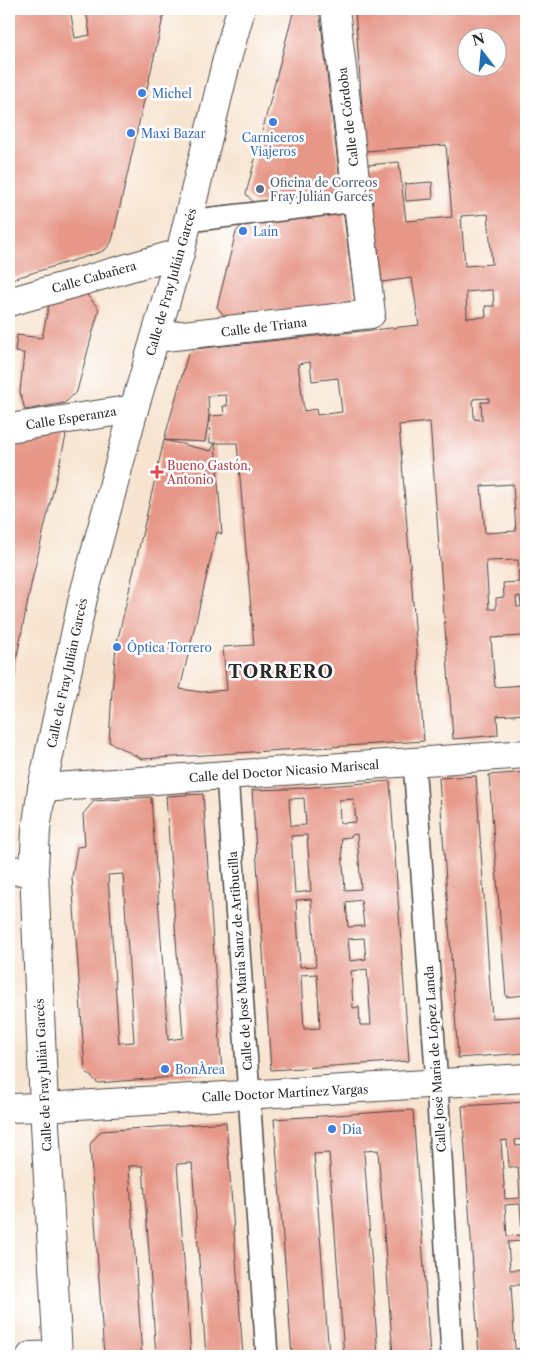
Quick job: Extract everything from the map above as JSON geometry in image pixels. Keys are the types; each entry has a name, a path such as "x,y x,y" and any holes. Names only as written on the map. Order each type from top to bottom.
{"street":[{"name":"Calle de Fray Julián Garcés","path":"58,1356 44,1107 21,870 36,830 42,788 83,598 134,409 180,253 226,59 241,9"},
{"name":"Calle de Córdoba","path":"336,9 371,314"},
{"path":"188,221 358,201"},
{"name":"Calle Cabañera","path":"9,302 180,253"},
{"name":"Calle de Triana","path":"156,338 371,314"},
{"name":"Calle Esperanza","path":"9,428 134,409"},
{"name":"Calle del Doctor Nicasio Mariscal","path":"42,788 526,754"},
{"name":"Calle José María de López Landa","path":"414,762 437,1084 452,1356"},
{"name":"Calle de José María Sanz de Artibucilla","path":"227,775 267,1356"},
{"name":"Calle Doctor Martínez Vargas","path":"9,1108 526,1078"},
{"path":"30,1356 58,1356"}],"building":[{"path":"9,9 70,9 75,38 90,35 86,9 165,9 111,243 101,252 9,280"},
{"path":"294,9 319,9 341,188 333,197 254,203 246,194"},
{"path":"355,9 522,9 526,66 526,671 522,636 491,638 495,687 526,685 526,714 497,716 498,735 453,739 430,422 399,425 424,741 142,759 109,742 116,647 164,440 188,354 195,349 419,325 412,278 382,282 367,165 399,162 406,221 452,217 446,145 365,151","holes":["488,214 492,264 465,266 461,216","493,291 494,306 485,306 486,317 467,318 466,292","310,362 312,381 338,378 342,412 317,415 316,409 304,411 298,364","226,395 227,406 223,406 224,415 209,416 208,396","489,398 489,402 481,402 482,420 474,419 473,399","209,416 210,443 215,443 211,451 164,440 205,442","215,443 237,443 254,645 223,647 227,690 201,692 180,689 217,532 222,534","513,484 516,531 485,533 481,486","518,560 519,582 503,583 504,597 496,598 496,609 489,609 486,561","520,596 521,607 517,607 516,597"]},
{"path":"432,182 433,199 406,201 405,184"},
{"path":"343,208 355,302 225,317 217,307 236,232 244,223"},
{"path":"86,294 99,309 77,391 65,403 25,410 20,392 24,353 15,352 17,335 42,338 49,304"},
{"path":"58,428 66,436 32,580 9,696 9,511 11,500 9,500 9,436"},
{"path":"526,772 526,995 506,997 489,775"},
{"path":"476,776 492,1018 526,1016 526,1053 458,1058 439,778"},
{"path":"390,781 409,1061 271,1070 252,790","holes":["304,798 306,825 291,826 289,799","354,799 356,822 340,823 339,800","357,834 361,889 345,890 341,838 351,837 351,835","307,835 311,891 295,893 291,836","311,899 316,966 300,967 296,900","361,900 364,926 348,927 346,902","364,938 366,959 350,961 348,939","367,969 371,1025 360,1025 359,1007 353,1008 351,971","317,974 320,1028 304,1029 301,975"]},
{"path":"203,794 222,1073 98,1083 85,1071 72,877 77,847 85,846 83,814 94,801 151,797 168,1040 183,1038 166,796","holes":["123,874 134,1042 119,1043 108,875"]},
{"path":"526,1102 526,1139 515,1140 516,1146 526,1145 526,1269 526,1285 511,1285 515,1349 526,1348 526,1356 479,1356 462,1106","holes":["507,1140 509,1167 518,1167 520,1198 505,1199 501,1141","520,1204 522,1235 507,1236 505,1205","523,1241 526,1269 510,1270 508,1242"]},
{"path":"413,1110 430,1356 393,1356 378,1150 364,1151 378,1356 344,1356 329,1153 314,1154 329,1356 292,1356 274,1119"},
{"path":"226,1122 243,1356 206,1356 192,1163 177,1164 191,1356 156,1356 143,1166 129,1166 142,1356 104,1356 90,1144 101,1131"}],"place":[{"name":"Michel","path":"142,93"},
{"name":"Carniceros Viajeros","path":"273,122"},
{"name":"Maxi Bazar","path":"131,133"},
{"name":"Oficina de Correos Fray Julián Garcés","path":"260,189"},
{"name":"Laín","path":"243,231"},
{"name":"Bueno Gastón, Antonio","path":"157,472"},
{"name":"Óptica Torrero","path":"117,647"},
{"name":"BonÀrea","path":"165,1069"},
{"name":"Dia","path":"332,1129"}],"district":[{"name":"TORRERO","path":"281,672"}]}
